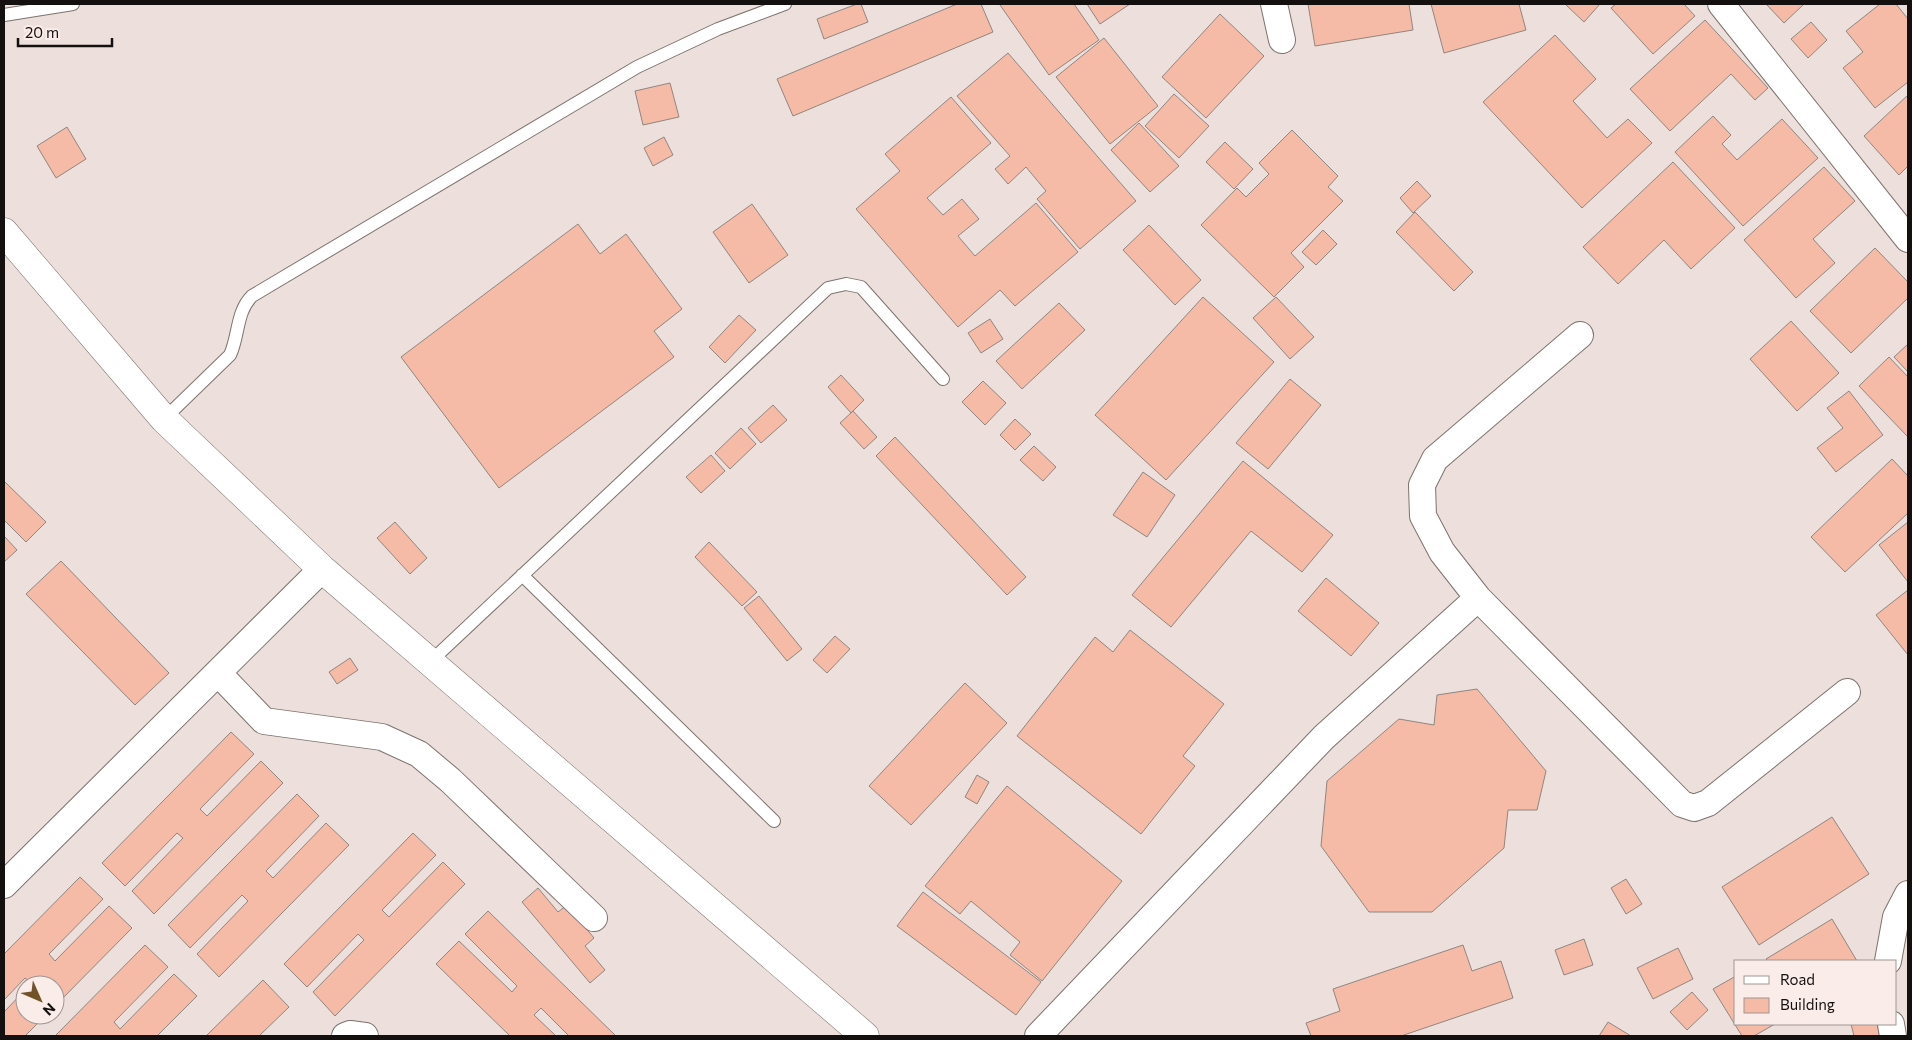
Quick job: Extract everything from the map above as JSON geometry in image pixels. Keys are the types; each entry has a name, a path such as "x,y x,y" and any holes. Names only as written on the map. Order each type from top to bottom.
{"main road":[{"path":"4,232 164,419 322,569 865,1036"}],"street":[{"path":"1274,4 1282,40"},
{"path":"1721,4 1908,239"},
{"path":"1580,335 1436,458 1422,485 1423,516 1442,552 1478,598 1682,804 1694,808 1708,803 1847,692"},
{"path":"4,885 322,569"},
{"path":"1038,1036 1324,738 1478,598"},
{"path":"218,673 264,721 382,737 419,754 450,780 594,918"},
{"path":"1888,960 1896,917 1908,894"},
{"path":"344,1036 350,1034 365,1036"}],"lane":[{"path":"4,15 73,4"},
{"path":"164,419 230,356 234,347 243,307 252,296 637,66 718,29 785,4"},
{"path":"430,662 828,288 846,284 861,287 944,378"},
{"path":"522,575 774,821"}],"building":[{"path":"861,4 868,22 824,39 817,19"},
{"path":"957,4 981,4 993,32 793,116 777,79"},
{"path":"1074,4 1099,40 1049,75 1000,5"},
{"path":"1087,4 1130,4 1100,24"},
{"path":"1308,4 1409,4 1413,30 1315,46"},
{"path":"1431,4 1519,4 1526,30 1444,53"},
{"path":"1565,4 1600,4 1584,22"},
{"path":"1616,4 1684,4 1695,16 1653,54 1611,8"},
{"path":"1766,4 1804,4 1784,23"},
{"path":"1880,4 1896,4 1908,19 1908,82 1875,108 1843,68 1863,52 1846,31"},
{"path":"1220,14 1264,56 1206,118 1162,77"},
{"path":"1705,20 1768,88 1755,100 1731,74 1670,131 1630,89"},
{"path":"1811,22 1827,40 1808,58 1791,39"},
{"path":"1555,35 1596,79 1573,101 1607,138 1628,119 1652,143 1582,208 1483,102"},
{"path":"1104,38 1158,106 1110,144 1056,77"},
{"path":"1008,53 1136,201 1080,249 1037,199 1046,191 1026,167 1008,184 995,169 1010,156 957,96"},
{"path":"670,83 679,117 643,125 635,91"},
{"path":"1174,94 1209,126 1179,158 1145,126"},
{"path":"1908,95 1908,166 1899,175 1864,136"},
{"path":"951,97 991,143 927,198 943,215 962,199 979,219 958,236 975,256 1036,203 1078,252 1015,306 1000,290 958,327 856,209 900,171 885,154"},
{"path":"1713,116 1731,135 1722,144 1737,160 1782,119 1818,158 1743,226 1675,152"},
{"path":"1139,123 1179,166 1150,192 1111,150"},
{"path":"67,127 86,159 56,178 37,146"},
{"path":"1292,130 1338,176 1328,187 1343,201 1291,253 1304,267 1274,297 1201,225 1237,188 1246,197 1269,174 1259,163"},
{"path":"664,137 673,155 653,166 644,148"},
{"path":"1225,142 1253,169 1234,189 1206,162"},
{"path":"1673,162 1735,228 1691,269 1664,240 1618,284 1583,247"},
{"path":"1824,167 1855,201 1813,239 1835,263 1796,298 1744,240"},
{"path":"1417,181 1431,196 1413,213 1400,198"},
{"path":"752,204 788,255 749,283 713,232"},
{"path":"1415,212 1473,272 1454,291 1396,232"},
{"path":"578,224 600,254 626,234 682,309 654,331 674,357 499,488 401,357"},
{"path":"1149,225 1201,280 1175,305 1123,250"},
{"path":"1323,230 1337,244 1316,265 1302,252"},
{"path":"1875,248 1908,282 1908,298 1851,353 1810,311"},
{"path":"1203,297 1274,362 1166,480 1095,415"},
{"path":"1276,297 1314,337 1290,359 1253,318"},
{"path":"1059,303 1085,330 1022,389 996,361"},
{"path":"739,315 756,330 725,363 709,347"},
{"path":"990,319 1003,339 981,353 968,333"},
{"path":"1791,321 1839,373 1797,411 1750,359"},
{"path":"1908,344 1908,372 1894,357"},
{"path":"1889,357 1908,377 1908,437 1859,386"},
{"path":"841,375 864,400 851,413 828,387"},
{"path":"1290,379 1321,405 1268,469 1236,443"},
{"path":"983,381 1006,403 985,425 962,402"},
{"path":"1849,391 1883,435 1836,472 1817,448 1843,428 1827,408"},
{"path":"773,405 787,420 761,443 748,428"},
{"path":"853,411 877,437 864,449 840,423"},
{"path":"1015,419 1031,434 1015,450 1000,435"},
{"path":"741,428 756,444 730,469 715,453"},
{"path":"895,437 1026,577 1007,595 876,456"},
{"path":"1034,446 1056,467 1043,481 1020,460"},
{"path":"711,455 725,471 701,493 686,477"},
{"path":"1892,459 1908,476 1908,513 1845,572 1811,537"},
{"path":"1243,461 1333,535 1302,572 1251,531 1171,627 1132,595"},
{"path":"1143,472 1175,495 1147,537 1113,515"},
{"path":"4,481 46,522 26,542 4,520"},
{"path":"395,522 427,558 410,574 377,538"},
{"path":"1908,522 1908,582 1879,545"},
{"path":"4,536 17,550 4,562"},
{"path":"709,542 757,592 742,606 695,557"},
{"path":"61,561 169,673 135,705 26,594"},
{"path":"1326,578 1379,623 1351,656 1298,611"},
{"path":"1908,590 1908,655 1876,615"},
{"path":"759,596 802,649 787,661 744,608"},
{"path":"1130,630 1224,704 1183,756 1195,766 1141,834 1017,736 1095,637 1113,652"},
{"path":"835,636 850,649 827,673 813,660"},
{"path":"350,658 358,670 337,684 329,672"},
{"path":"965,683 1007,723 911,825 869,786"},
{"path":"1477,689 1546,771 1537,810 1508,810 1504,848 1432,912 1369,912 1321,846 1327,781 1399,719 1434,725 1437,695"},
{"path":"231,732 254,754 200,809 207,816 261,761 283,783 154,914 132,891 183,838 177,833 125,886 102,863"},
{"path":"977,775 989,782 977,804 965,797"},
{"path":"1007,786 1122,881 1042,981 1010,955 1020,942 971,901 960,914 925,886"},
{"path":"297,794 319,816 266,871 273,878 326,823 349,845 219,977 197,954 248,901 242,895 190,948 168,925"},
{"path":"1832,817 1869,874 1759,945 1722,887"},
{"path":"413,833 436,855 382,910 389,917 443,862 465,884 335,1016 313,992 364,940 358,934 307,987 284,964"},
{"path":"80,877 103,899 49,954 55,961 109,906 132,928 65,996 65,975 15,975 15,988 4,1000 4,954"},
{"path":"1626,879 1642,904 1626,914 1611,888"},
{"path":"538,888 558,912 567,905 594,938 585,946 605,970 590,983 522,902"},
{"path":"923,892 1041,982 1016,1015 897,926"},
{"path":"488,911 616,1036 569,1036 541,1008 534,1015 556,1036 510,1036 436,964 459,941 512,992 517,986 465,934"},
{"path":"1832,919 1856,960 1767,960"},
{"path":"1584,939 1593,965 1564,975 1555,950"},
{"path":"145,945 168,967 114,1022 120,1029 174,974 197,996 157,1036 55,1036"},
{"path":"1463,945 1472,971 1501,961 1513,998 1401,1036 1311,1036 1306,1023 1340,1011 1333,989"},
{"path":"1678,948 1693,979 1653,999 1637,968"},
{"path":"1734,977 1734,1023 1713,989"},
{"path":"263,980 289,1007 259,1036 206,1036"},
{"path":"1692,992 1708,1010 1687,1030 1670,1012"},
{"path":"15,1000 15,1025 36,1025 25,1036 4,1036 4,1012"},
{"path":"1608,1022 1631,1036 1599,1036"},
{"path":"1735,1025 1773,1025 1754,1036 1742,1036"},
{"path":"1851,1025 1877,1025 1880,1036 1854,1036"}]}
